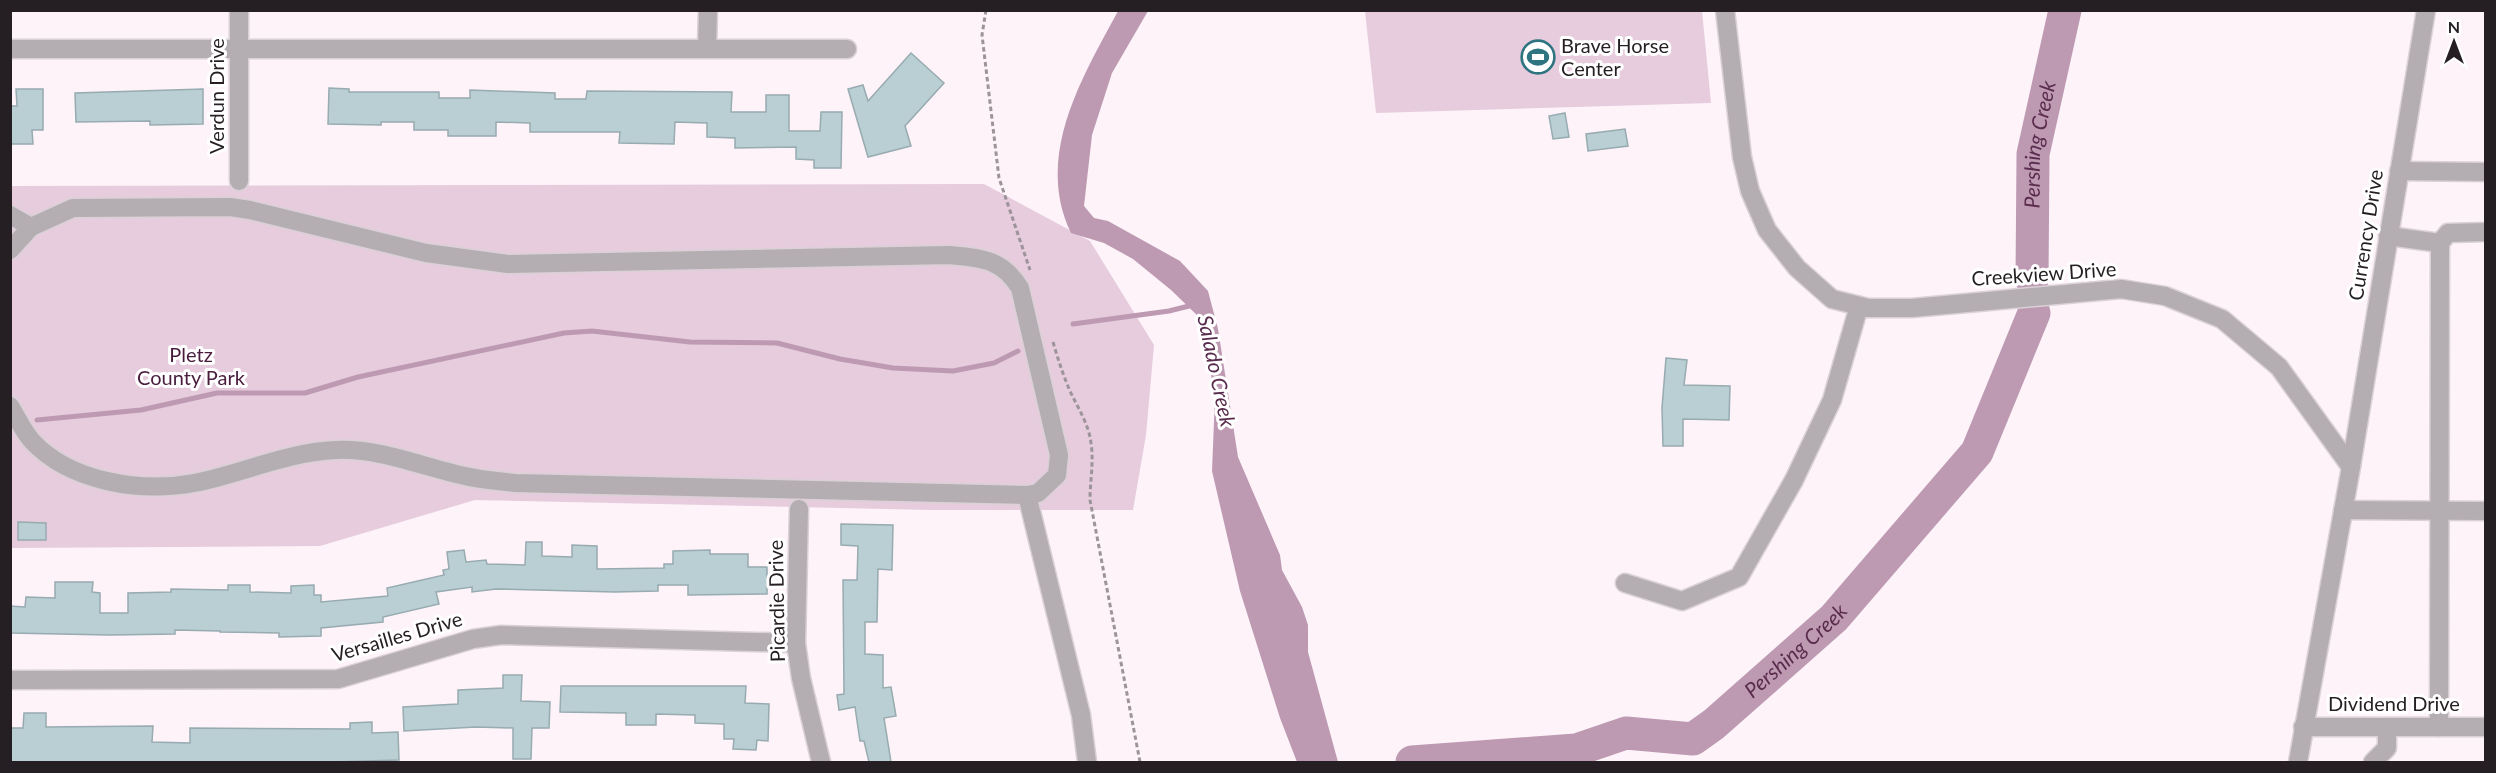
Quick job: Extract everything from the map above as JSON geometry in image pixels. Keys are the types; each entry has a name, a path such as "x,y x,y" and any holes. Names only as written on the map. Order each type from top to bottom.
{"street":[{"name":"Verdun Drive","path":"239,10 239,182"},
{"path":"707,48 708,10"},
{"name":"Creekview Drive","path":"1725,10 1742,158 1750,191 1767,230 1797,268 1832,299 1868,308 1912,308 2121,289 2165,296 2222,319 2279,367 2351,467"},
{"name":"Currency Drive","path":"2351,467 2426,10"},
{"path":"10,49 847,49"},
{"path":"2399,171 2486,172"},
{"path":"10,250 32,227 73,208 230,207 426,253 507,264 949,255 991,260 1012,276 1020,288 1059,455 1057,475 1038,493 1027,495 515,483 467,477 387,456 336,450 299,456 195,483 168,487 144,486 114,482 80,472 48,455 31,440 10,406"},
{"path":"10,215 32,227"},
{"path":"2439,727 2440,243 2448,232 2486,232"},
{"path":"2388,236 2440,243"},
{"path":"1625,583 1682,601 1739,578 1794,480 1832,400 1858,306"},
{"path":"2298,762 2351,467"},
{"path":"1027,495 1081,715 1087,762"},
{"name":"Picardie Drive","path":"799,509 796,643 801,678 821,762"},
{"path":"2343,510 2486,511"},
{"name":"Versailles Drive","path":"10,680 338,679 473,639 501,635 796,643"},
{"name":"Dividend Drive","path":"2303,727 2486,727"},
{"path":"2373,762 2387,747 2387,727"}],"green space":[{"name":"Brave Horse Center","path":"1365,11 1702,11 1711,103 1376,113"},
{"name":"Pletz County Park","path":"984,184 1090,241 1154,345 1146,435 1133,510 931,510 475,500 320,546 11,548 10,186"}],"water":[{"name":"Salado Creek","path":"1118,11 1148,11 1112,73 1092,135 1084,206 1094,218 1108,221 1180,261 1208,291 1218,329 1238,457 1280,555 1282,570 1302,607 1308,625 1308,652 1338,762 1297,762 1280,718 1240,591 1212,471 1215,397 1201,319 1171,290 1133,259 1104,243 1071,233 1061,204 1058,175 1060,147 1067,118 1090,63"}],"building":[{"path":"911,53 944,83 905,126 911,146 868,157 848,89 863,85 868,101"},
{"path":"329,88 349,89 349,92 439,92 439,98 470,98 470,90 555,93 555,99 586,99 587,91 732,92 731,112 766,112 766,95 789,95 789,131 820,131 821,112 842,112 841,168 814,168 814,160 796,159 796,147 735,148 735,138 707,137 707,123 675,122 674,144 619,143 620,132 530,132 530,123 496,122 496,136 448,136 448,130 414,130 414,122 381,122 381,125 328,124"},
{"path":"16,89 43,89 43,130 32,130 33,144 10,144 10,106 17,106"},
{"path":"203,89 203,124 150,125 150,121 76,122 75,93"},
{"path":"1565,113 1569,137 1553,139 1549,116"},
{"path":"1625,129 1628,146 1588,151 1586,134"},
{"path":"1666,358 1687,360 1684,385 1730,386 1729,420 1683,419 1683,446 1663,446 1662,408"},
{"path":"18,522 46,523 46,540 18,540"},
{"path":"841,524 893,525 892,570 878,569 877,622 865,622 865,654 883,655 883,688 891,687 896,716 884,718 891,762 869,762 864,741 860,741 855,707 839,710 837,695 844,694 843,580 857,580 858,546 841,545"},
{"path":"526,542 542,542 542,556 572,557 572,545 597,546 597,569 664,568 664,564 673,564 673,551 710,550 710,554 748,554 748,567 767,567 767,594 688,595 688,585 658,585 658,591 615,592 496,589 472,592 472,587 436,592 439,604 383,617 383,622 321,628 321,636 279,637 279,633 175,630 175,634 10,633 10,606 25,607 26,597 55,598 55,582 93,582 92,592 100,593 100,613 128,613 128,593 171,592 171,589 228,590 228,585 250,585 250,592 291,593 291,586 314,585 314,595 321,595 321,602 388,596 387,588 444,575 443,570 449,569 447,552 464,550 466,562 486,560 487,564 525,565"},
{"path":"503,675 522,675 521,701 550,702 549,728 532,728 531,759 513,759 513,728 476,727 404,731 403,707 458,704 458,690 503,688"},
{"path":"561,686 746,686 745,703 769,704 768,741 757,740 756,750 733,749 734,739 724,739 724,724 695,723 695,715 656,714 656,725 626,725 626,713 560,712"},
{"path":"24,713 46,713 46,727 153,726 152,742 190,743 190,728 350,729 350,723 372,722 372,733 398,732 399,760 10,762 10,728 23,728"}],"waterway":[{"name":"Pershing Creek","path":"2032,280 2033,154 2065,10"},
{"path":"1073,324 1169,311 1193,305"},
{"name":"Pershing Creek","path":"1412,762 1576,750 1626,733 1693,739 1714,724 1834,618 1977,452 2034,313"},
{"path":"37,420 141,410 217,393 305,393 358,377 564,333 592,331 690,342 777,343 840,359 893,368 953,371 994,363 1018,351"}],"place":[{"name":"Brave Horse Center","path":"1538,57"}]}
